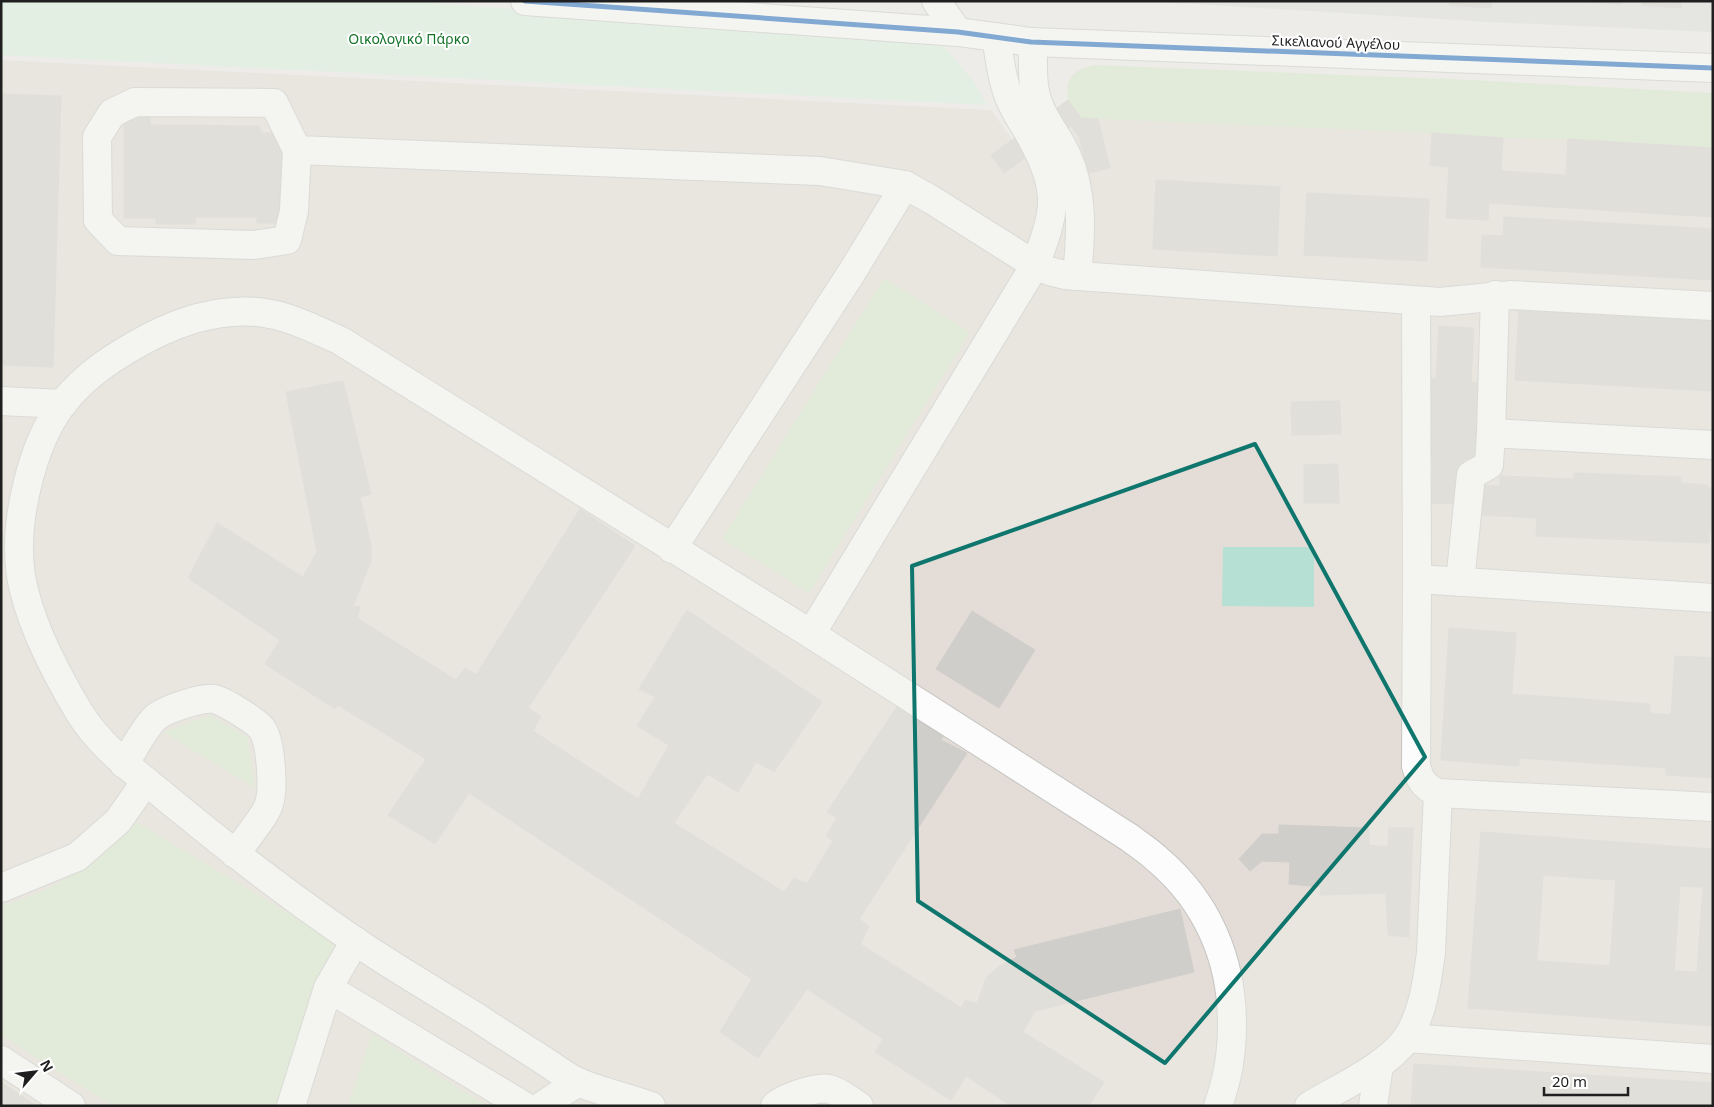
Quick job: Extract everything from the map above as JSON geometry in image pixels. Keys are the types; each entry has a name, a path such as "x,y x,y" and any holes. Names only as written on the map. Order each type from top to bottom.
{"street":[{"name":"Σικελιανού Αγγέλου","path":"525,1 958,32 1031,42 1713,68"},
{"path":"936,1 958,32"},
{"path":"811,634 1035,265 1049,228 1052,206 1051,182 1044,162 1012,104 1004,81 996,37"},
{"path":"1031,42 1034,54 1034,91 1040,109 1067,156 1075,180 1081,230 1077,276"},
{"path":"134,102 274,103 297,150 294,212 287,240 254,245 118,241 98,220 97,137 112,113 134,102"},
{"path":"297,150 820,171 904,185 932,200 1035,265 1065,275 1416,301 1440,302 1495,296 1713,306"},
{"path":"672,548 852,272 904,185"},
{"path":"1460,582 1471,475 1489,465 1492,433 1495,296"},
{"path":"1416,301 1416,766 1419,778 1426,788 1438,792 1713,807"},
{"path":"651,1106 578,1082 354,941 235,854 124,764 100,741 81,716 37,630 21,575 20,541 28,480 37,452 49,426 62,404 85,380 112,359 158,333 205,316 233,312 260,312 316,329 340,341 811,634 1130,838 1158,859 1180,882 1197,904 1210,925 1228,972 1232,1004 1230,1069 1218,1106"},
{"path":"1,401 62,404"},
{"path":"1492,433 1713,445"},
{"path":"1,548 28,602"},
{"path":"1417,579 1713,598"},
{"path":"124,764 156,718 165,712 201,700 213,699 221,701 262,728 267,738 272,795 269,806 235,854"},
{"path":"1,888 77,857 118,821 146,781"},
{"path":"1309,1106 1379,1065 1393,1053 1406,1038 1422,1002 1428,979 1430,953 1438,792"},
{"path":"291,1106 328,988 354,941"},
{"path":"328,988 524,1106"},
{"path":"1406,1038 1713,1059"},
{"path":"1,1060 71,1106"},
{"path":"1373,1106 1379,1065"},
{"path":"542,1106 578,1082"},
{"path":"775,1106 780,1101 788,1098 814,1089 824,1088 835,1091 859,1106"}],"highlighted area":[{"path":"1255,444 1425,757 1165,1063 918,901 912,566"}],"shaded area":[{"path":"1147,1 1713,1 1713,32 1489,22"},
{"path":"1,60 991,110 1012,139 1068,100 1081,118 1432,133 1503,138 1568,139 1713,148 1713,1106 1,1106"}],"green space":[{"name":"Οικολογικό Πάρκο","path":"1,1 407,1 916,39 944,47 972,79 987,105 1,55"},
{"path":"1095,65 1472,80 1713,93 1713,148 1568,139 1503,138 1432,133 1081,118 1069,101 1068,85 1070,79 1077,72"},
{"path":"884,278 970,332 809,593 722,539"},
{"path":"1223,547 1314,547 1314,607 1222,606"},
{"path":"210,715 248,738 255,788 163,732"},
{"path":"136,822 342,945 291,1106 113,1106 1,1035 1,906 40,892 74,873 106,850"},
{"path":"372,1034 487,1106 348,1106"}],"building":[{"path":"1449,1 1491,1 1491,8 1449,5"},
{"path":"1579,1 1622,1 1621,4"},
{"path":"1642,1 1681,1 1681,8 1642,5"},
{"path":"1,94 61,96 53,367 1,365"},
{"path":"1068,100 1081,118 1098,119 1110,168 1089,173 1079,137 1071,126 1004,173 991,155"},
{"path":"124,117 150,117 150,125 260,126 260,133 282,133 282,223 257,223 257,217 196,217 195,224 156,224 156,218 124,218"},
{"path":"1432,133 1503,138 1501,171 1566,175 1568,139 1713,148 1713,217 1489,203 1488,220 1446,218 1449,167 1430,165"},
{"path":"1156,180 1280,187 1277,256 1153,249"},
{"path":"1307,193 1429,199 1427,261 1304,255"},
{"path":"1504,217 1713,229 1713,280 1481,267 1482,235 1503,236"},
{"path":"1519,309 1713,320 1713,391 1515,380"},
{"path":"1439,326 1474,328 1471,382 1479,383 1475,460 1464,459 1461,504 1431,503 1433,460 1424,459 1428,378 1436,379"},
{"path":"343,381 371,494 360,497 371,545 371,561 353,606 360,607 357,618 456,680 465,668 476,675 580,509 635,546 528,708 541,716 533,731 638,799 669,745 637,726 655,697 639,689 687,610 822,702 774,772 756,762 738,792 707,774 674,823 784,892 794,878 807,884 833,841 826,836 837,818 827,812 900,702 947,730 941,740 967,753 859,919 869,926 860,944 962,1008 965,1000 977,1004 986,978 999,966 1017,957 1014,950 1180,909 1194,972 1035,1011 1023,1032 1104,1082 1089,1106 1011,1106 966,1076 951,1100 875,1052 883,1039 807,989 758,1058 720,1032 752,979 469,793 435,844 388,815 426,759 338,705 335,709 265,664 280,640 188,578 217,523 303,577 317,552 286,392"},
{"path":"1340,401 1341,434 1292,435 1291,402"},
{"path":"1338,464 1339,503 1304,503 1304,465"},
{"path":"1574,473 1681,477 1681,483 1708,485 1708,488 1713,488 1713,532 1709,532 1709,543 1536,536 1537,518 1480,515 1481,485 1500,486 1500,476 1574,479"},
{"path":"972,611 1035,650 999,708 936,669"},
{"path":"1449,628 1516,633 1512,694 1650,704 1650,713 1671,715 1675,656 1713,658 1713,778 1666,775 1666,768 1519,758 1519,766 1441,760"},
{"path":"1279,825 1369,828 1369,845 1388,847 1389,828 1413,828 1409,937 1388,935 1386,893 1320,895 1321,887 1289,884 1290,862 1262,861 1250,871 1239,859 1262,834 1279,834"},
{"path":"1481,832 1713,849 1713,1026 1468,1008","holes":["1543,875 1616,880 1610,966 1537,961","1680,886 1703,887 1697,972 1674,971"]},
{"path":"1414,1064 1713,1083 1713,1106 1411,1106"},
{"path":"1,1082 35,1105 1,1106"}],"cycle path":[{"path":"525,1 958,32 1031,42 1713,68"}]}
